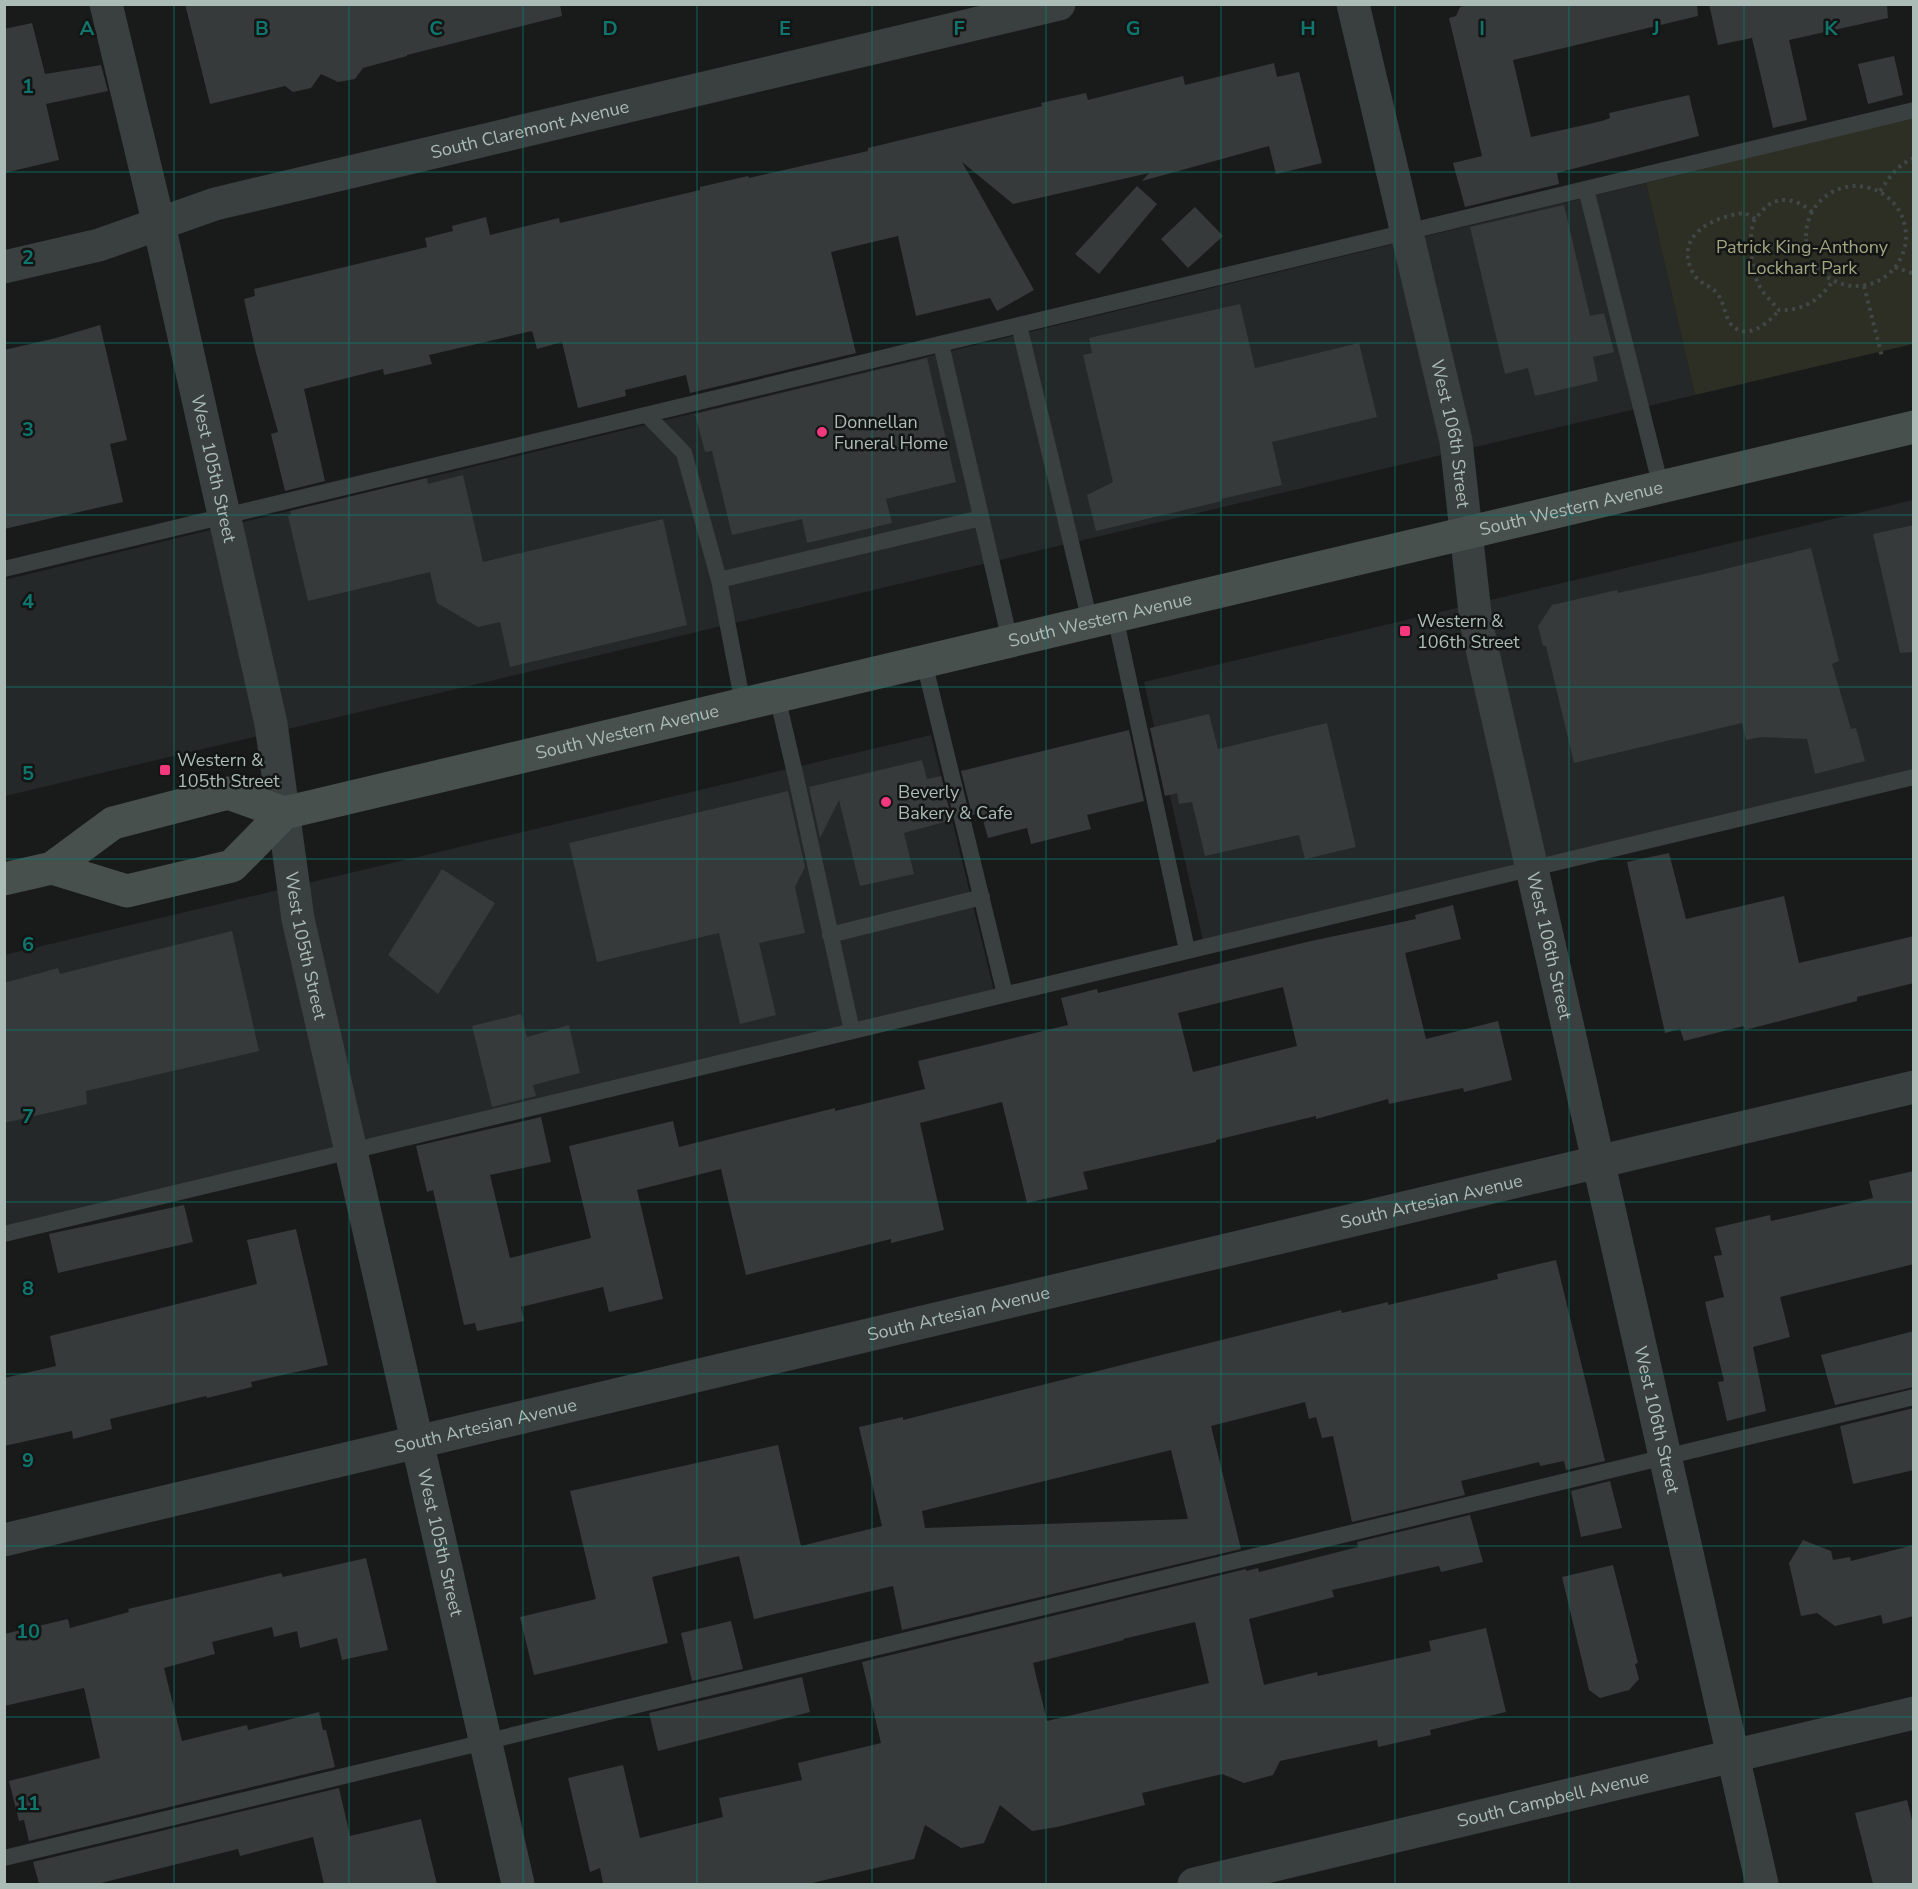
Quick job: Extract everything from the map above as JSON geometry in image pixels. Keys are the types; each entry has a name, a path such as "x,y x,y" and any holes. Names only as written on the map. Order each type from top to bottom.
{"main road":[{"name":"South Western Avenue","path":"284,813 1914,427"},
{"path":"4,879 52,868 113,823 228,793 284,813 232,866 127,891 52,868"}],"street":[{"name":"West 105th Street","path":"106,4 159,225 271,724 298,919 518,1884"},
{"name":"South Claremont Avenue","path":"4,267 99,245 214,204 1059,4"},
{"name":"West 106th Street","path":"1353,4 1456,441 1476,622 1762,1884"},
{"name":"South Artesian Avenue","path":"4,1540 1914,1087"},
{"name":"South Campbell Avenue","path":"1194,1884 1914,1713"}],"lane":[{"path":"4,569 1914,110"},
{"path":"1586,189 1661,486"},
{"path":"1019,325 1102,619 1187,950"},
{"path":"941,344 1010,641"},
{"path":"647,415 684,453 718,580 743,704"},
{"path":"718,580 981,518"},
{"path":"924,662 1005,994"},
{"path":"777,696 852,1031"},
{"path":"4,1234 1530,867 1914,777"},
{"path":"830,935 982,897"},
{"path":"4,1858 1914,1397"}],"path":[{"path":"1880,191 1891,174 1903,163 1914,158"},
{"path":"1850,185 1865,186 1880,191 1893,201 1902,213 1906,229 1906,244 1901,259 1879,281 1864,286 1848,286 1833,281 1820,271 1810,258 1806,243 1807,226 1812,212 1821,199 1835,189 1850,185"},
{"path":"1812,212 1802,203 1777,200 1766,206 1755,219 1751,242 1752,263 1758,283 1779,310 1792,311 1812,303 1824,294 1833,281"},
{"path":"1755,219 1745,213 1712,221 1699,230 1692,239 1688,255 1693,273 1702,284 1715,290 1722,299 1731,324 1739,329 1751,331 1762,328 1779,310"},
{"path":"1895,267 1914,274"},
{"path":"1864,286 1882,357"}],"shaded area":[{"path":"1646,183 1695,395 5,796 4,580"},
{"path":"1913,500 1913,781 1205,949 1144,682"},
{"path":"931,735 994,991 5,1226 4,955"}],"green space":[{"name":"Patrick King-Anthony Lockhart Park","path":"1913,117 1913,344 1695,395 1646,183"}],"building":[{"path":"185,4 560,4 562,16 363,68 355,79 338,82 321,74 311,88 293,92 285,86 210,104"},
{"path":"1472,4 1697,4 1698,16 1513,60 1531,137 1602,121 1610,118 1609,113 1689,95 1699,136 1557,173 1559,184 1465,207 1453,163 1482,156 1449,18 1456,16 1460,7"},
{"path":"1709,4 1887,4 1888,18 1789,40 1807,120 1773,128 1752,38 1718,45"},
{"path":"32,23 45,74 101,65 108,91 46,104 59,160 4,173 4,29"},
{"path":"1894,56 1903,95 1868,104 1858,64"},
{"path":"1274,63 1277,77 1299,72 1322,163 1276,174 1269,146 1142,181 1149,173 1013,204 962,162 1034,290 997,311 990,298 916,316 898,236 831,252 856,353 690,393 686,375 625,390 626,396 578,408 562,342 537,349 532,331 429,355 432,364 384,375 383,369 304,389 325,481 285,491 271,434 278,432 244,299 255,296 254,289 427,247 425,238 453,231 452,226 486,217 490,235 559,218 560,223 700,190 700,187 868,151 868,148 1042,106 1041,103 1086,93 1088,100 1183,76 1185,85"},
{"path":"1137,186 1157,204 1099,274 1075,254"},
{"path":"1564,205 1590,316 1604,313 1614,352 1593,357 1598,381 1535,396 1528,368 1505,374 1470,227"},
{"path":"1195,207 1223,236 1188,268 1161,239"},
{"path":"1240,304 1255,368 1359,343 1377,417 1272,442 1282,485 1096,531 1087,495 1113,482 1083,355 1092,353 1089,338"},
{"path":"100,325 127,440 110,444 123,502 4,529 4,350"},
{"name":"Donnellan Funeral Home","path":"927,358 956,482 886,499 892,523 807,543 802,519 732,535 712,451 705,452 695,414"},
{"path":"463,475 483,562 663,519 687,625 510,667 500,622 478,627 437,603 430,572 308,601 288,516 291,515 290,511 427,478 428,484"},
{"path":"1914,525 1914,652 1900,653 1873,534"},
{"path":"1811,548 1839,661 1832,664 1851,729 1856,728 1865,761 1815,774 1807,739 1761,737 1746,740 1742,723 1574,763 1546,646 1543,646 1538,626 1552,605 1617,590 1618,593"},
{"path":"1209,714 1218,749 1327,723 1356,847 1305,859 1299,835 1205,856 1192,802 1179,804 1177,793 1165,796 1150,728"},
{"path":"1129,730 1144,801 1087,815 1091,829 1031,844 1027,828 988,838 981,813 972,815 961,771"},
{"name":"Beverly Bakery & Cafe","path":"922,760 927,779 941,776 952,820 904,833 914,874 860,886 839,800 820,838 809,787"},
{"path":"788,791 805,867 795,887 805,933 759,943 776,1015 740,1024 719,933 597,962 569,843"},
{"path":"1669,853 1686,919 1784,896 1799,963 1914,936 1914,983 1857,997 1857,1001 1745,1030 1744,1026 1684,1041 1680,1029 1665,1033 1627,862"},
{"path":"442,869 495,903 438,994 388,955"},
{"path":"1453,905 1461,939 1405,953 1426,1039 1498,1021 1512,1080 1464,1092 1463,1088 1389,1104 1388,1099 1316,1119 1316,1116 1216,1140 1216,1142 1083,1172 1088,1189 1027,1203 1002,1102 920,1123 944,1230 891,1243 891,1239 746,1275 721,1169 637,1190 663,1299 609,1312 603,1287 521,1307 524,1321 477,1331 475,1323 464,1325 433,1190 427,1192 416,1146 541,1117 551,1162 490,1175 510,1258 591,1238 569,1146 673,1121 679,1147 835,1108 835,1111 925,1089 918,1061 1068,1025 1061,998 1097,989 1098,993 1311,941 1416,919 1415,915","holes":["1283,987 1297,1046 1193,1072 1178,1013"]},
{"path":"232,931 259,1051 86,1091 87,1104 4,1123 4,983 58,968 60,974"},
{"path":"521,1014 527,1037 569,1025 580,1073 533,1085 536,1096 492,1107 472,1026"},
{"path":"1914,1171 1914,1264 1780,1297 1790,1337 1753,1347 1766,1411 1727,1421 1718,1382 1724,1381 1705,1302 1724,1297 1714,1256 1722,1255 1715,1228 1770,1215 1771,1221 1873,1198 1869,1181"},
{"path":"184,1205 193,1242 58,1273 49,1234"},
{"path":"296,1229 328,1365 251,1382 252,1387 110,1419 112,1429 73,1439 72,1431 4,1446 4,1378 56,1366 50,1336 257,1284 247,1240"},
{"path":"1556,1260 1605,1461 1566,1470 1564,1461 1540,1466 1539,1462 1461,1481 1465,1495 1352,1522 1333,1436 1322,1438 1316,1417 1309,1419 1305,1402 1211,1426 1241,1549 902,1630 893,1586 754,1619 739,1556 652,1577 668,1643 534,1675 520,1617 596,1599 570,1491 778,1445 801,1546 882,1526 859,1427 903,1417 903,1420 1341,1310 1342,1313 1388,1302 1388,1305 1498,1279 1497,1274","holes":["1171,1450 1188,1519 925,1528 922,1511"]},
{"path":"1914,1331 1914,1387 1835,1405 1821,1355"},
{"path":"1914,1408 1914,1470 1853,1484 1840,1426"},
{"path":"1610,1481 1622,1528 1581,1537 1571,1491"},
{"path":"1470,1515 1483,1562 1441,1572 1439,1566 1332,1590 1334,1597 1249,1619 1264,1685 1317,1672 1318,1676 1431,1651 1429,1641 1486,1628 1506,1712 1430,1730 1431,1735 1378,1747 1377,1740 1280,1761 1273,1775 1244,1783 1222,1774 1142,1793 1145,1805 1057,1827 1032,1831 1000,1805 984,1843 961,1848 925,1825 914,1859 808,1884 603,1884 600,1868 590,1872 568,1778 623,1765 640,1838 723,1817 719,1798 802,1780 798,1763 881,1743 862,1662 1246,1569 1246,1571 1258,1568 1259,1572 1358,1547 1357,1542","holes":["1195,1622 1209,1683 1047,1721 1033,1663"]},
{"path":"1803,1540 1831,1551 1833,1560 1850,1557 1851,1561 1914,1545 1914,1616 1883,1624 1881,1615 1835,1626 1817,1613 1801,1616 1789,1563"},
{"path":"366,1558 388,1650 342,1660 337,1638 300,1648 297,1631 274,1637 272,1627 212,1642 215,1654 164,1668 182,1741 247,1725 248,1730 319,1712 335,1767 29,1841 24,1820 19,1821 9,1781 100,1758 84,1688 4,1706 4,1634 68,1619 70,1628 129,1612 128,1609 281,1573 283,1577"},
{"path":"1613,1565 1638,1663 1635,1664 1639,1679 1629,1690 1600,1698 1589,1690 1562,1577"},
{"path":"731,1621 743,1669 692,1681 681,1633"},
{"path":"802,1677 810,1712 658,1751 649,1713"},
{"path":"339,1788 350,1836 421,1819 437,1884 324,1884 313,1837 240,1856 238,1849 97,1884 39,1884 33,1862"},
{"path":"1907,1800 1914,1828 1914,1884 1873,1884 1855,1813"}],"place":[{"name":"Donnellan Funeral Home","path":"822,432"},
{"name":"Western & 106th Street","path":"1405,631"},
{"name":"Western & 105th Street","path":"165,770"},
{"name":"Beverly Bakery & Cafe","path":"886,802"}]}
